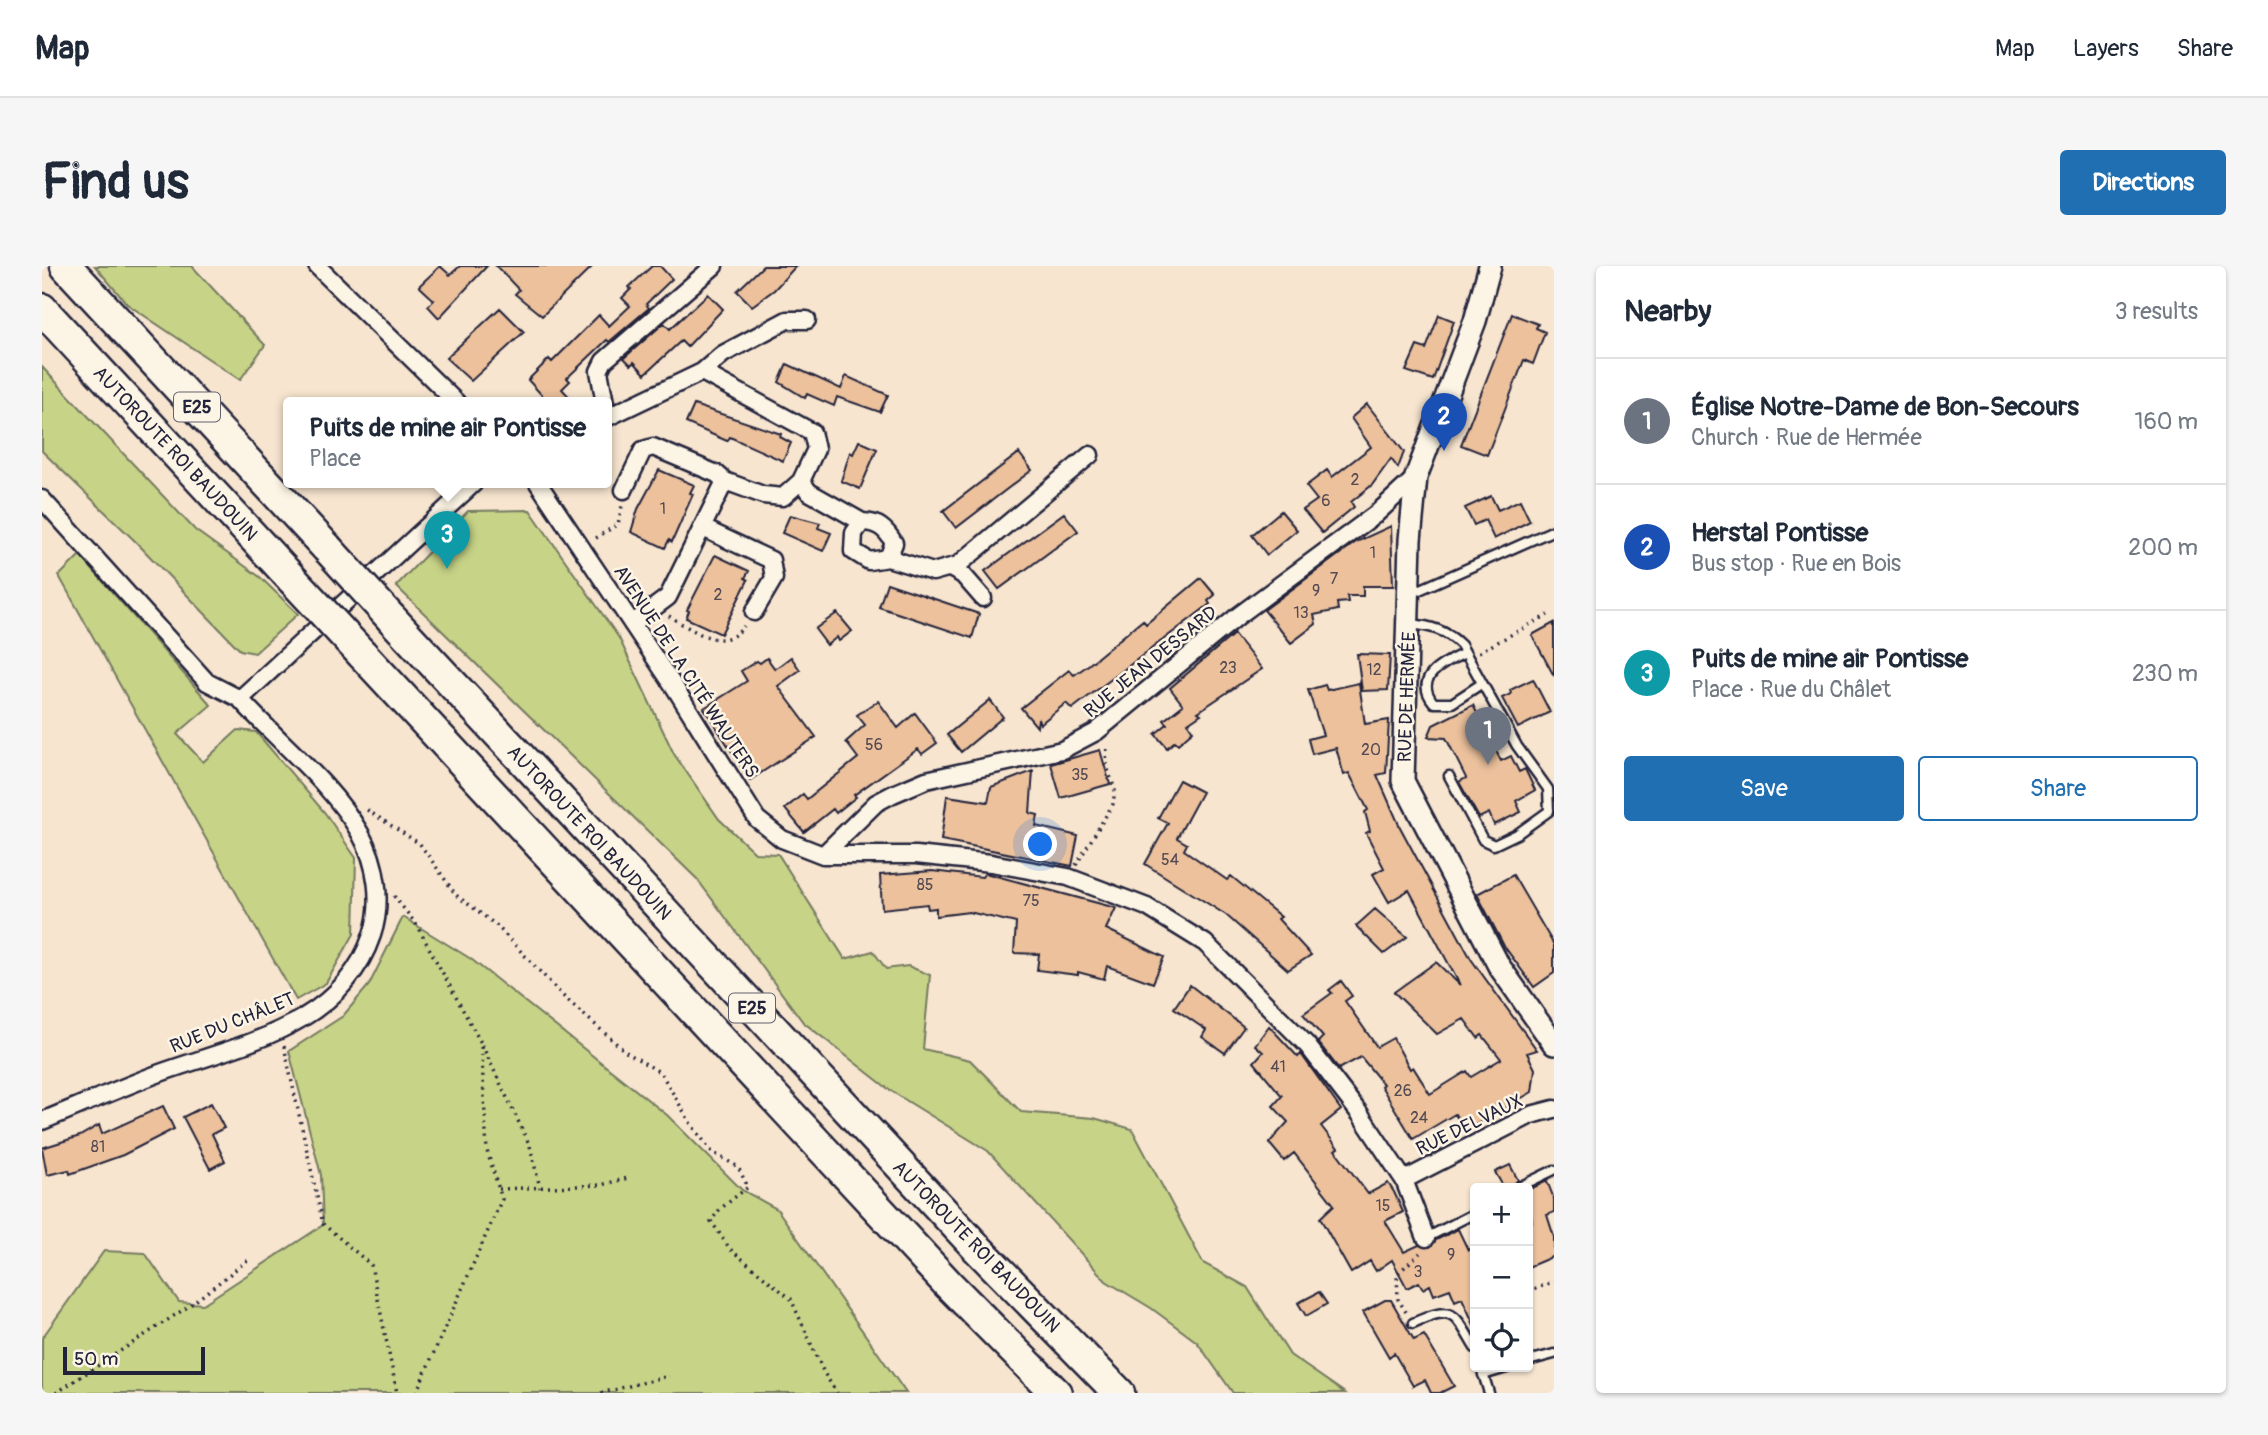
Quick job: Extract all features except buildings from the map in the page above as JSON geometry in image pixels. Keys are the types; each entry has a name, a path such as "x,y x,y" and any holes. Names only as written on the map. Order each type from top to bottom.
{"highway":[{"name":"AUTOROUTE ROI BAUDOUIN","path":"66,266 967,1238 1119,1393"},
{"name":"AUTOROUTE ROI BAUDOUIN","path":"42,309 949,1284 1056,1393"}],"street":[{"path":"317,266 451,397"},
{"path":"603,397 599,372 604,361 714,266"},
{"name":"RUE DE HERMÉE","path":"1490,266 1475,321 1416,477 1411,520 1403,781 1499,966 1554,1044"},
{"path":"612,410 702,372 723,354 787,320 807,320"},
{"path":"624,490 643,450 653,447 717,474 725,481 763,495 783,497 802,481 816,449 812,432 702,372"},
{"path":"862,522 854,533 853,551 869,561 888,558 933,572 950,569 1090,455"},
{"name":"RUE JEAN DESSARD","path":"823,855 876,803 893,794 926,780 1062,750 1107,725 1238,616 1376,514 1416,477"},
{"path":"632,624 668,597 725,481"},
{"path":"802,481 809,492 862,522 879,524 888,532 894,543 888,558"},
{"path":"240,699 469,488"},
{"name":"AVENUE DE LA CITÉ WAUTERS","path":"541,488 757,819 782,839 823,855"},
{"name":"RUE DU CHÂLET","path":"42,499 207,682 240,699 331,793 359,832 369,853 377,886 376,921 367,949 352,978 323,1007 280,1030 151,1076 42,1121"},
{"path":"1376,514 1398,512 1411,520"},
{"path":"703,528 760,552 771,560 774,578 754,612"},
{"path":"950,569 963,575 983,597"},
{"path":"823,855 916,855 991,863 1068,877 1147,907 1205,943 1307,1045 1360,1114 1404,1180 1426,1238"},
{"name":"RUE DELVAUX","path":"1404,1180 1531,1115 1554,1109"}],"lane":[{"path":"1410,594 1554,530"},
{"path":"1409,624 1428,626 1450,634 1466,656 1517,746 1548,789 1549,811 1517,834 1494,845 1483,840 1449,776"},
{"path":"1466,656 1439,665 1426,684 1427,696 1434,704 1443,705 1481,684"},
{"path":"1527,1183 1554,1170"},
{"path":"1426,1238 1470,1216"},
{"path":"1413,1323 1442,1311 1450,1313 1470,1341"},
{"path":"1533,1360 1554,1354"},
{"path":"1482,1372 1489,1393"}],"path":[{"path":"581,547 618,524 624,490"},
{"path":"659,604 666,614 720,641 731,639 754,612"},
{"path":"1466,656 1548,615"},
{"path":"1068,877 1112,804 1115,790 1106,764 1107,725"},
{"path":"331,793 368,810 420,844 456,895 496,925 563,996 626,1052 661,1073 712,1152 738,1167 748,1187 720,1209 711,1221 730,1250 791,1299 824,1373 838,1393"},
{"path":"377,886 395,896 416,923 481,1043 530,1146 540,1188"},
{"path":"280,1030 323,1224 371,1265 397,1393"},
{"path":"416,1393 502,1199 487,1152 481,1043"},
{"path":"499,1189 601,1185 628,1178"},
{"path":"1413,1323 1398,1299 1398,1273 1419,1257 1426,1238"},
{"path":"56,1393 189,1306 249,1259"},
{"path":"1533,1290 1554,1281"},
{"path":"601,1393 669,1376"}],"green space":[{"path":"95,266 192,266 265,345 240,380 127,304"},
{"path":"42,367 195,530 260,577 298,614 255,653 240,650 135,541 42,451"},
{"path":"530,510 619,638 674,754 719,819 755,853 778,854 845,959 873,951 886,969 908,966 930,975 923,1049 970,1060 1021,1112 1094,1118 1132,1129 1203,1263 1247,1287 1290,1355 1345,1393 1233,1393 1197,1342 1151,1308 1106,1281 988,1151 891,1091 803,1022 697,879 396,586 468,511"},
{"path":"80,555 211,705 177,734 203,762 238,730 256,732 325,813 356,858 354,934 326,983 296,1000 59,576"},
{"path":"403,917 471,959 667,1115 742,1190 777,1209 906,1393 42,1393 42,1338 104,1251 145,1253 179,1302 203,1304 323,1225 321,1175 289,1051 343,1016 369,985"}],"place":[{"name":"Herstal Pontisse","path":"1444,451"},
{"name":"Puits de mine air Pontisse","path":"447,569"},
{"name":"Église Notre-Dame de Bon-Secours","path":"1488,765"}]}
